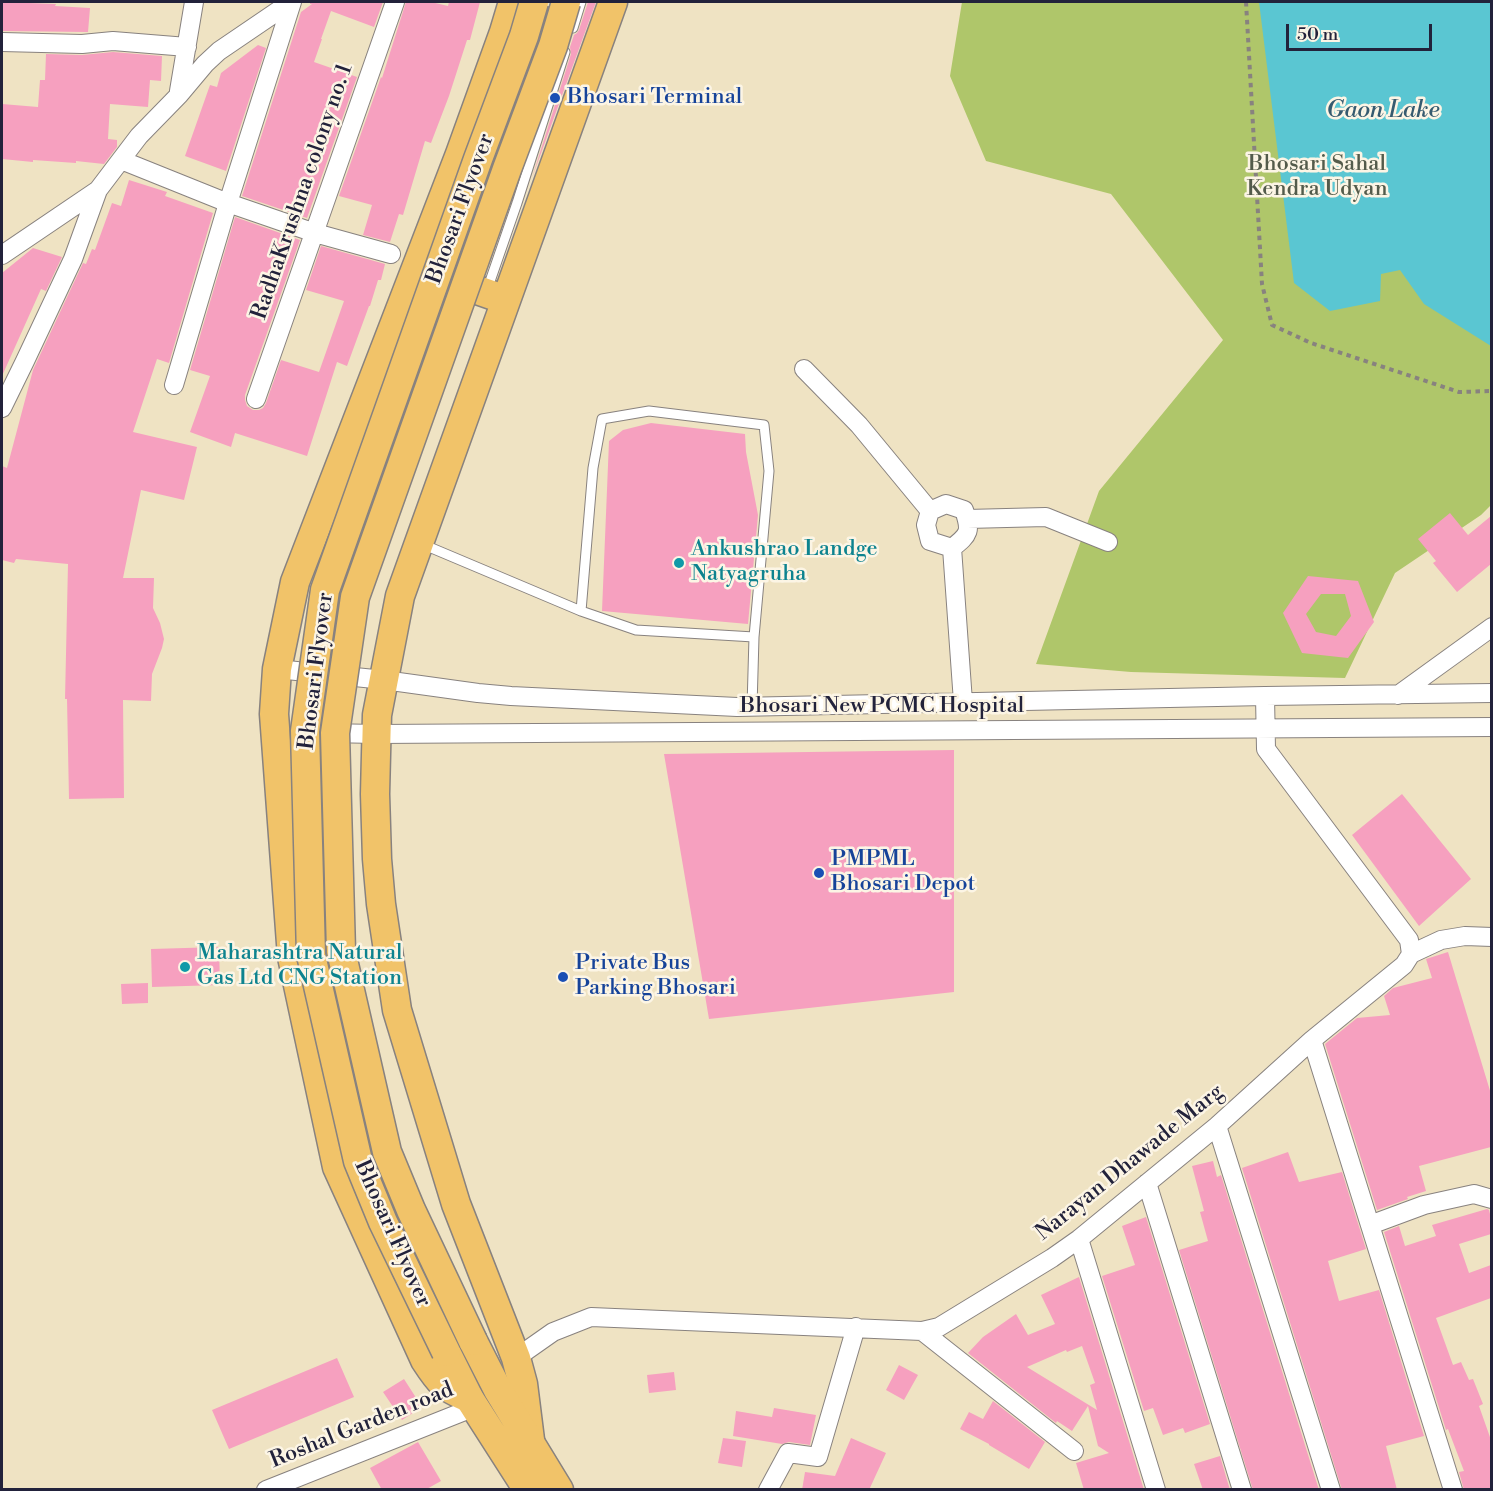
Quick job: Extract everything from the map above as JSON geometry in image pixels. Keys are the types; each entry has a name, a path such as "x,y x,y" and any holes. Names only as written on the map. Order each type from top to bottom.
{"main road":[{"path":"472,1403 438,1380 425,1360 337,1167 292,957 274,714 277,669 295,582 464,143 513,2"},
{"name":"Bhosari Flyover","path":"528,1490 472,1403 383,1222 358,1161 311,955 305,731 325,590 524,36 534,2"},
{"name":"Bhosari Flyover","path":"559,1490 498,1390 473,1341 411,1210 387,1152 341,951 335,733 355,597 553,46 566,2"},
{"path":"530,1440 516,1358 456,1204 397,1010 381,904 377,859 375,794 377,715 400,596 420,543 496,296 613,2"},
{"path":"416,269 496,296"}],"street":[{"path":"179,95 194,2"},
{"path":"2,408 73,259 98,190 139,136 205,64 219,51 292,2"},
{"path":"174,385 228,202 292,2"},
{"name":"RadhaKrushna colony no. 1","path":"256,399 395,2"},
{"path":"2,42 82,44 113,41 187,47"},
{"path":"121,160 315,233 391,254"},
{"path":"2,255 98,190"},
{"path":"804,369 859,425 930,511"},
{"path":"930,511 946,504 964,510 969,525 966,538 952,548"},
{"path":"930,511 926,525 930,541 952,548"},
{"path":"967,519 1046,517 1108,542"},
{"path":"952,548 963,702"},
{"path":"1398,695 1491,627"},
{"name":"Bhosari New PCMC Hospital","path":"277,669 478,693 752,706 1491,693"},
{"path":"1431,694 1431,727"},
{"path":"1264,696 1266,749 1409,940 1411,954"},
{"name":"Bhosari New PCMC Hospital","path":"274,731 377,734 1491,727"},
{"name":"Narayan Dhawade Marg","path":"516,1358 553,1332 591,1317 922,1330 939,1327 1079,1239 1216,1126 1312,1041 1404,965 1411,954 1441,940 1465,936 1491,937"},
{"path":"1312,1041 1453,1490"},
{"path":"1216,1126 1331,1490"},
{"path":"1147,1183 1242,1490"},
{"path":"1370,1225 1424,1205 1474,1194 1491,1199"},
{"path":"1079,1239 1156,1490"},
{"path":"768,1490 788,1453 818,1457 856,1327"},
{"path":"922,1330 1074,1451"},
{"name":"Roshal Garden road","path":"266,1490 472,1403"}],"lane":[{"path":"571,35 581,2"},
{"path":"496,296 517,203 567,46"},
{"path":"581,611 593,468 602,419 650,411 764,425 770,471 754,638 752,706"},
{"path":"420,543 581,611 636,630 754,638"}],"path":[{"path":"1246,2 1262,284 1272,325 1311,343 1459,392 1491,391"}],"green space":[{"name":"Bhosari Sahal Kendra Udyan","path":"962,2 1491,2 1491,505 1481,515 1395,573 1345,678 1131,672 1036,664 1099,491 1223,340 1111,194 986,161 950,76"}],"water":[{"name":"Gaon Lake","path":"1259,2 1491,2 1491,346 1424,304 1400,270 1381,274 1380,301 1330,311 1294,283"}],"building":[{"path":"2,2 90,8 88,32 2,31"},
{"path":"310,2 383,2 374,27 331,11 321,39 314,62 357,77 307,218 242,196 301,12 312,4"},
{"path":"406,2 431,2 448,6 449,2 480,2 470,40 467,40 449,96 431,143 425,141 403,215 399,214 390,242 363,235 372,205 339,196 382,78"},
{"path":"588,2 596,2 532,178 571,54 570,47 574,35 579,30"},
{"path":"258,45 266,48 226,171 185,156 210,85 217,87 221,73"},
{"path":"113,52 162,56 161,81 150,80 148,107 110,104 108,139 117,140 117,147 104,164 2,159 2,104 38,107 40,80 45,80 46,54 82,55"},
{"path":"129,180 167,192 165,196 213,213 169,363 157,359 133,432 197,447 184,500 141,490 123,578 154,578 153,608 164,639 152,674 151,701 123,700 124,798 69,799 67,699 65,699 68,564 16,559 14,563 2,560 2,466 7,468 33,370 83,263 86,264 92,249 95,250 112,203 121,206"},
{"path":"235,217 300,240 245,395 247,406 253,410 263,408 266,403 281,360 319,372 344,301 306,290 321,246 385,264 381,280 378,280 347,366 337,362 307,456 235,433 231,447 190,432 210,376 190,370"},
{"path":"33,248 62,257 46,291 41,289 2,376 2,273"},
{"name":"Ankushrao Landge Natyagruha","path":"651,423 745,434 746,452 758,515 748,624 602,611 609,441 623,430"},
{"path":"1450,513 1468,535 1491,516 1491,564 1457,592 1433,563 1436,561 1418,539"},
{"path":"1308,576 1358,581 1374,622 1348,658 1302,653 1283,613","holes":["1321,594 1345,594 1351,616 1336,636 1316,632 1306,614"]},
{"name":"PMPML Bhosari Depot","path":"954,750 954,992 709,1019 664,754"},
{"path":"1402,794 1471,879 1419,926 1352,835"},
{"name":"Maharashtra Natural Gas Ltd CNG Station","path":"219,947 220,985 152,987 151,949"},
{"path":"1448,952 1491,1094 1491,1147 1419,1166 1426,1191 1377,1210 1325,1044 1357,1018 1390,1015 1384,996 1393,988 1432,978 1426,959"},
{"path":"148,983 148,1003 122,1004 121,984"},
{"path":"1288,1152 1299,1182 1342,1172 1366,1249 1328,1261 1339,1301 1379,1290 1424,1436 1386,1446 1397,1490 1342,1490 1242,1168"},
{"path":"1213,1161 1217,1177 1221,1175 1319,1490 1253,1490 1179,1250 1208,1241 1200,1212 1204,1211 1192,1166"},
{"path":"1487,1209 1491,1218 1491,1234 1459,1244 1469,1273 1491,1265 1491,1298 1436,1318 1453,1365 1461,1362 1469,1380 1473,1379 1483,1404 1479,1406 1491,1440 1491,1490 1464,1490 1459,1472 1464,1471 1448,1429 1446,1430 1384,1232 1399,1226 1405,1246 1436,1236 1432,1225"},
{"path":"1146,1217 1210,1424 1185,1433 1183,1428 1163,1435 1153,1408 1144,1411 1102,1276 1135,1265 1122,1226"},
{"path":"1079,1277 1144,1490 1084,1490 1076,1463 1109,1453 1098,1446 1088,1406 1072,1431 1057,1421 1056,1423 968,1353 983,1337 1016,1314 1028,1335 1055,1324 1041,1295","holes":["1082,1346 1095,1383 1090,1385 1097,1410 1027,1367 1066,1350 1067,1352"]},
{"path":"337,1358 354,1397 229,1449 212,1410"},
{"path":"899,1365 918,1375 904,1400 886,1390"},
{"path":"674,1372 676,1390 649,1393 647,1375"},
{"path":"404,1379 422,1407 402,1420 383,1392"},
{"path":"993,1401 1045,1442 1029,1469 960,1429 969,1412 983,1419"},
{"path":"774,1408 816,1415 810,1445 789,1442 782,1444 733,1436 736,1411 772,1417"},
{"path":"723,1438 746,1441 742,1467 718,1463"},
{"path":"851,1438 886,1453 869,1490 802,1490 805,1472 835,1476"},
{"path":"418,1442 441,1481 425,1490 382,1490 370,1468"},
{"path":"1220,1456 1230,1490 1203,1490 1194,1464"}],"place":[{"name":"Bhosari Terminal","path":"555,98"},
{"name":"Ankushrao Landge Natyagruha","path":"679,563"},
{"name":"PMPML Bhosari Depot","path":"819,873"},
{"name":"Maharashtra Natural Gas Ltd CNG Station","path":"185,967"},
{"name":"Private Bus Parking Bhosari","path":"563,977"}]}
